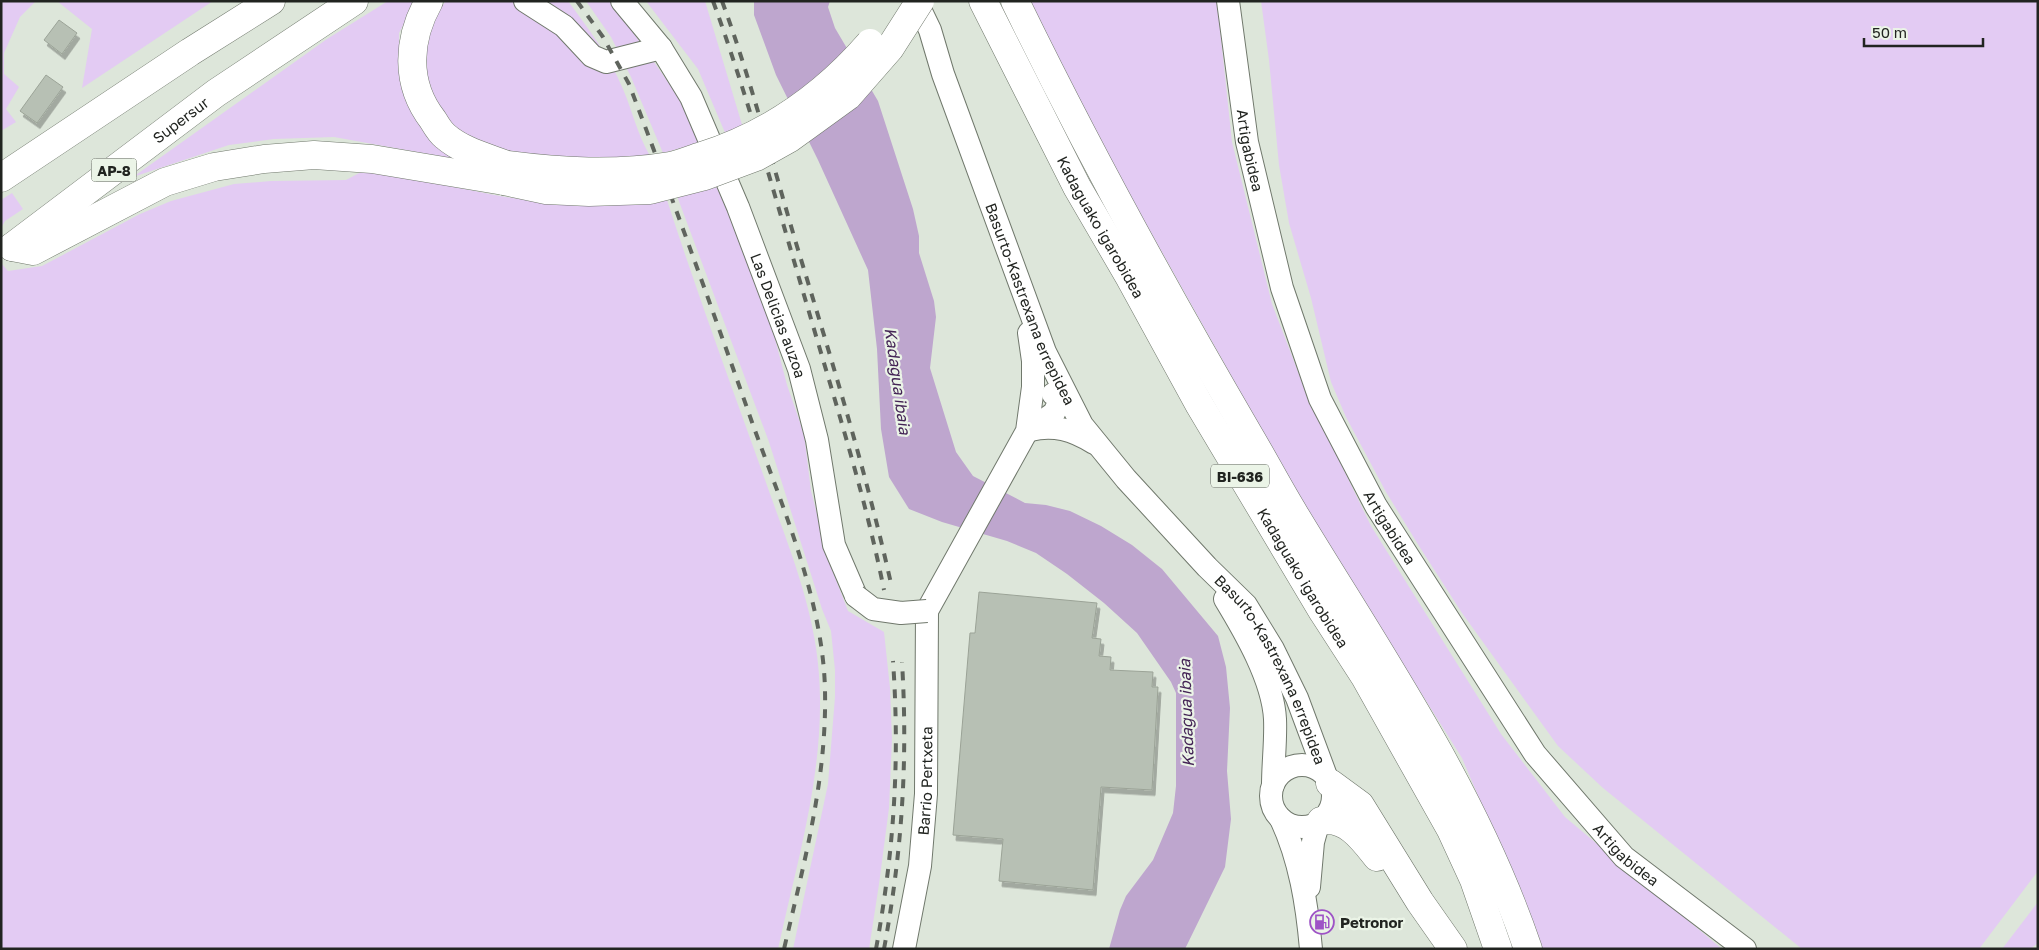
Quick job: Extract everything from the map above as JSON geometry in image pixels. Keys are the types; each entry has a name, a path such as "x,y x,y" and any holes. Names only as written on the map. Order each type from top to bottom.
{"highway":[{"path":"198,46 252,1"},
{"path":"1,178 198,46 271,1"},
{"name":"Supersur","path":"354,1 216,93 12,247 33,251 165,182 214,167 264,159 314,155 506,173"},
{"path":"429,1 420,18 412,48 414,82 422,106 444,135 506,173 546,190 589,192 650,190 705,176 756,157 790,138 848,96 890,48 918,1"},
{"path":"506,173 557,171 615,172 672,165 727,148 781,121 849,67 877,35 900,1"},
{"name":"Kadaguako igarobidea","path":"983,1 1077,187 1199,404 1323,612 1365,677 1451,830 1474,880 1498,949"},
{"name":"Kadaguako igarobidea","path":"1015,1 1085,140 1188,330 1294,513 1394,672 1438,747 1487,845 1507,891 1528,949"},
{"path":"1328,779 1360,806 1420,902 1453,949"},
{"path":"1319,822 1332,819 1340,822 1351,828 1368,846 1387,869 1420,922 1434,949"}],"street":[{"path":"524,1 564,26 592,56 606,62 661,48"},
{"name":"Las Delicias auzoa","path":"622,1 661,48 691,97 738,207 799,369 816,440 834,545 856,596 873,609 927,612"},
{"name":"Basurto-Kastrexana errepidea","path":"918,1 1044,352 1064,392 1082,425 1126,479 1207,567 1246,605 1273,649 1297,698 1328,779"},
{"name":"Artigabidea","path":"1228,1 1247,142 1282,288 1320,399 1376,506 1541,761 1624,857 1745,949"},
{"path":"927,612 1029,424 1033,361 1024,292"},
{"path":"1029,424 1054,413 1064,392"},
{"path":"1029,424 1059,428 1078,434 1099,446"},
{"name":"Basurto-Kastrexana errepidea","path":"1207,567 1250,643 1266,679 1275,718 1273,785"},
{"name":"Barrio Pertxeta","path":"904,949 920,866 926,794 927,612"},
{"path":"1280,819 1301,827 1319,822 1330,810 1333,801 1328,779 1312,766 1294,766 1277,776 1271,795 1272,805 1290,839 1301,877 1311,949"},
{"path":"1308,918 1309,877 1319,822"}],"shaded area":[{"path":"1,1 36,1 20,17 4,53 4,74 19,87 6,109 16,122 1,131"},
{"path":"57,1 213,1 82,88 92,29"},
{"path":"388,1 416,1 399,33 400,72 412,111 503,172 439,156 334,137 274,139 229,145 133,177 327,39"},
{"path":"446,1 568,1 598,43 618,77 638,131 650,156 605,162 536,158 504,150 467,137 447,119 425,84 424,38 435,15"},
{"path":"586,1 611,1 682,102 702,142 663,153 631,77 611,37"},
{"path":"646,1 705,1 743,128 726,135 698,69"},
{"path":"1028,1 1217,1 1232,142 1272,304 1305,390 1371,526 1501,734 1565,817 1722,949 1543,949 1462,758 1309,515 1102,145"},
{"path":"1261,1 2038,1 2038,871 1979,949 1802,949 1603,788 1558,746 1462,613 1419,546 1386,492 1346,417 1331,382 1311,298 1289,223 1279,165 1269,60"},
{"path":"365,170 546,203 596,205 667,200 793,559 802,586 815,641 819,669 820,699 816,762 806,825 778,949 1,949 1,263 8,271 42,266 140,214 171,201 234,184 271,181 346,180"},
{"path":"718,187 773,331 787,385 804,434 811,491 831,567 848,611 884,632 890,688 892,739 889,808 869,949 793,949 828,784 835,697 835,670 831,631 822,609 769,442 677,196"},
{"path":"12,193 23,209 5,221 1,228 1,200"},
{"path":"2038,902 2038,943 2030,949 2002,949"}],"water":[{"name":"Kadagua ibaia","path":"754,1 830,1 828,7 835,28 878,101 913,209 919,236 919,253 934,301 936,317 930,368 956,452 973,476 1025,503 1046,505 1070,511 1101,526 1132,545 1162,569 1218,636 1226,667 1230,708 1227,771 1231,819 1225,867 1185,949 1109,949 1126,896 1153,860 1173,813 1176,786 1176,693 1171,682 1137,633 1104,603 1067,574 1036,553 1007,541 942,522 909,509 889,477 881,429 877,349 868,270 818,160 776,75 754,15"}],"building":[{"path":"59,20 77,33 62,54 44,40"},
{"path":"46,75 63,87 37,123 20,111"},
{"path":"979,592 1097,603 1092,638 1101,639 1099,656 1111,657 1110,670 1153,672 1152,687 1158,687 1152,790 1101,787 1093,890 999,881 1003,839 953,835 970,633 975,633"}],"railway":[{"path":"577,1 603,37 629,84 788,522 809,589 817,623 823,656 825,690 822,756 813,821 784,949"},
{"path":"713,1 751,117 840,416 868,520 884,590"},
{"path":"722,1 752,91 847,415 871,501 892,588"},
{"path":"876,949 887,876 894,805 896,734 893,661"},
{"path":"884,949 895,877 902,806 904,771 902,662"}],"place":[{"name":"Petronor","path":"1322,922"}]}
